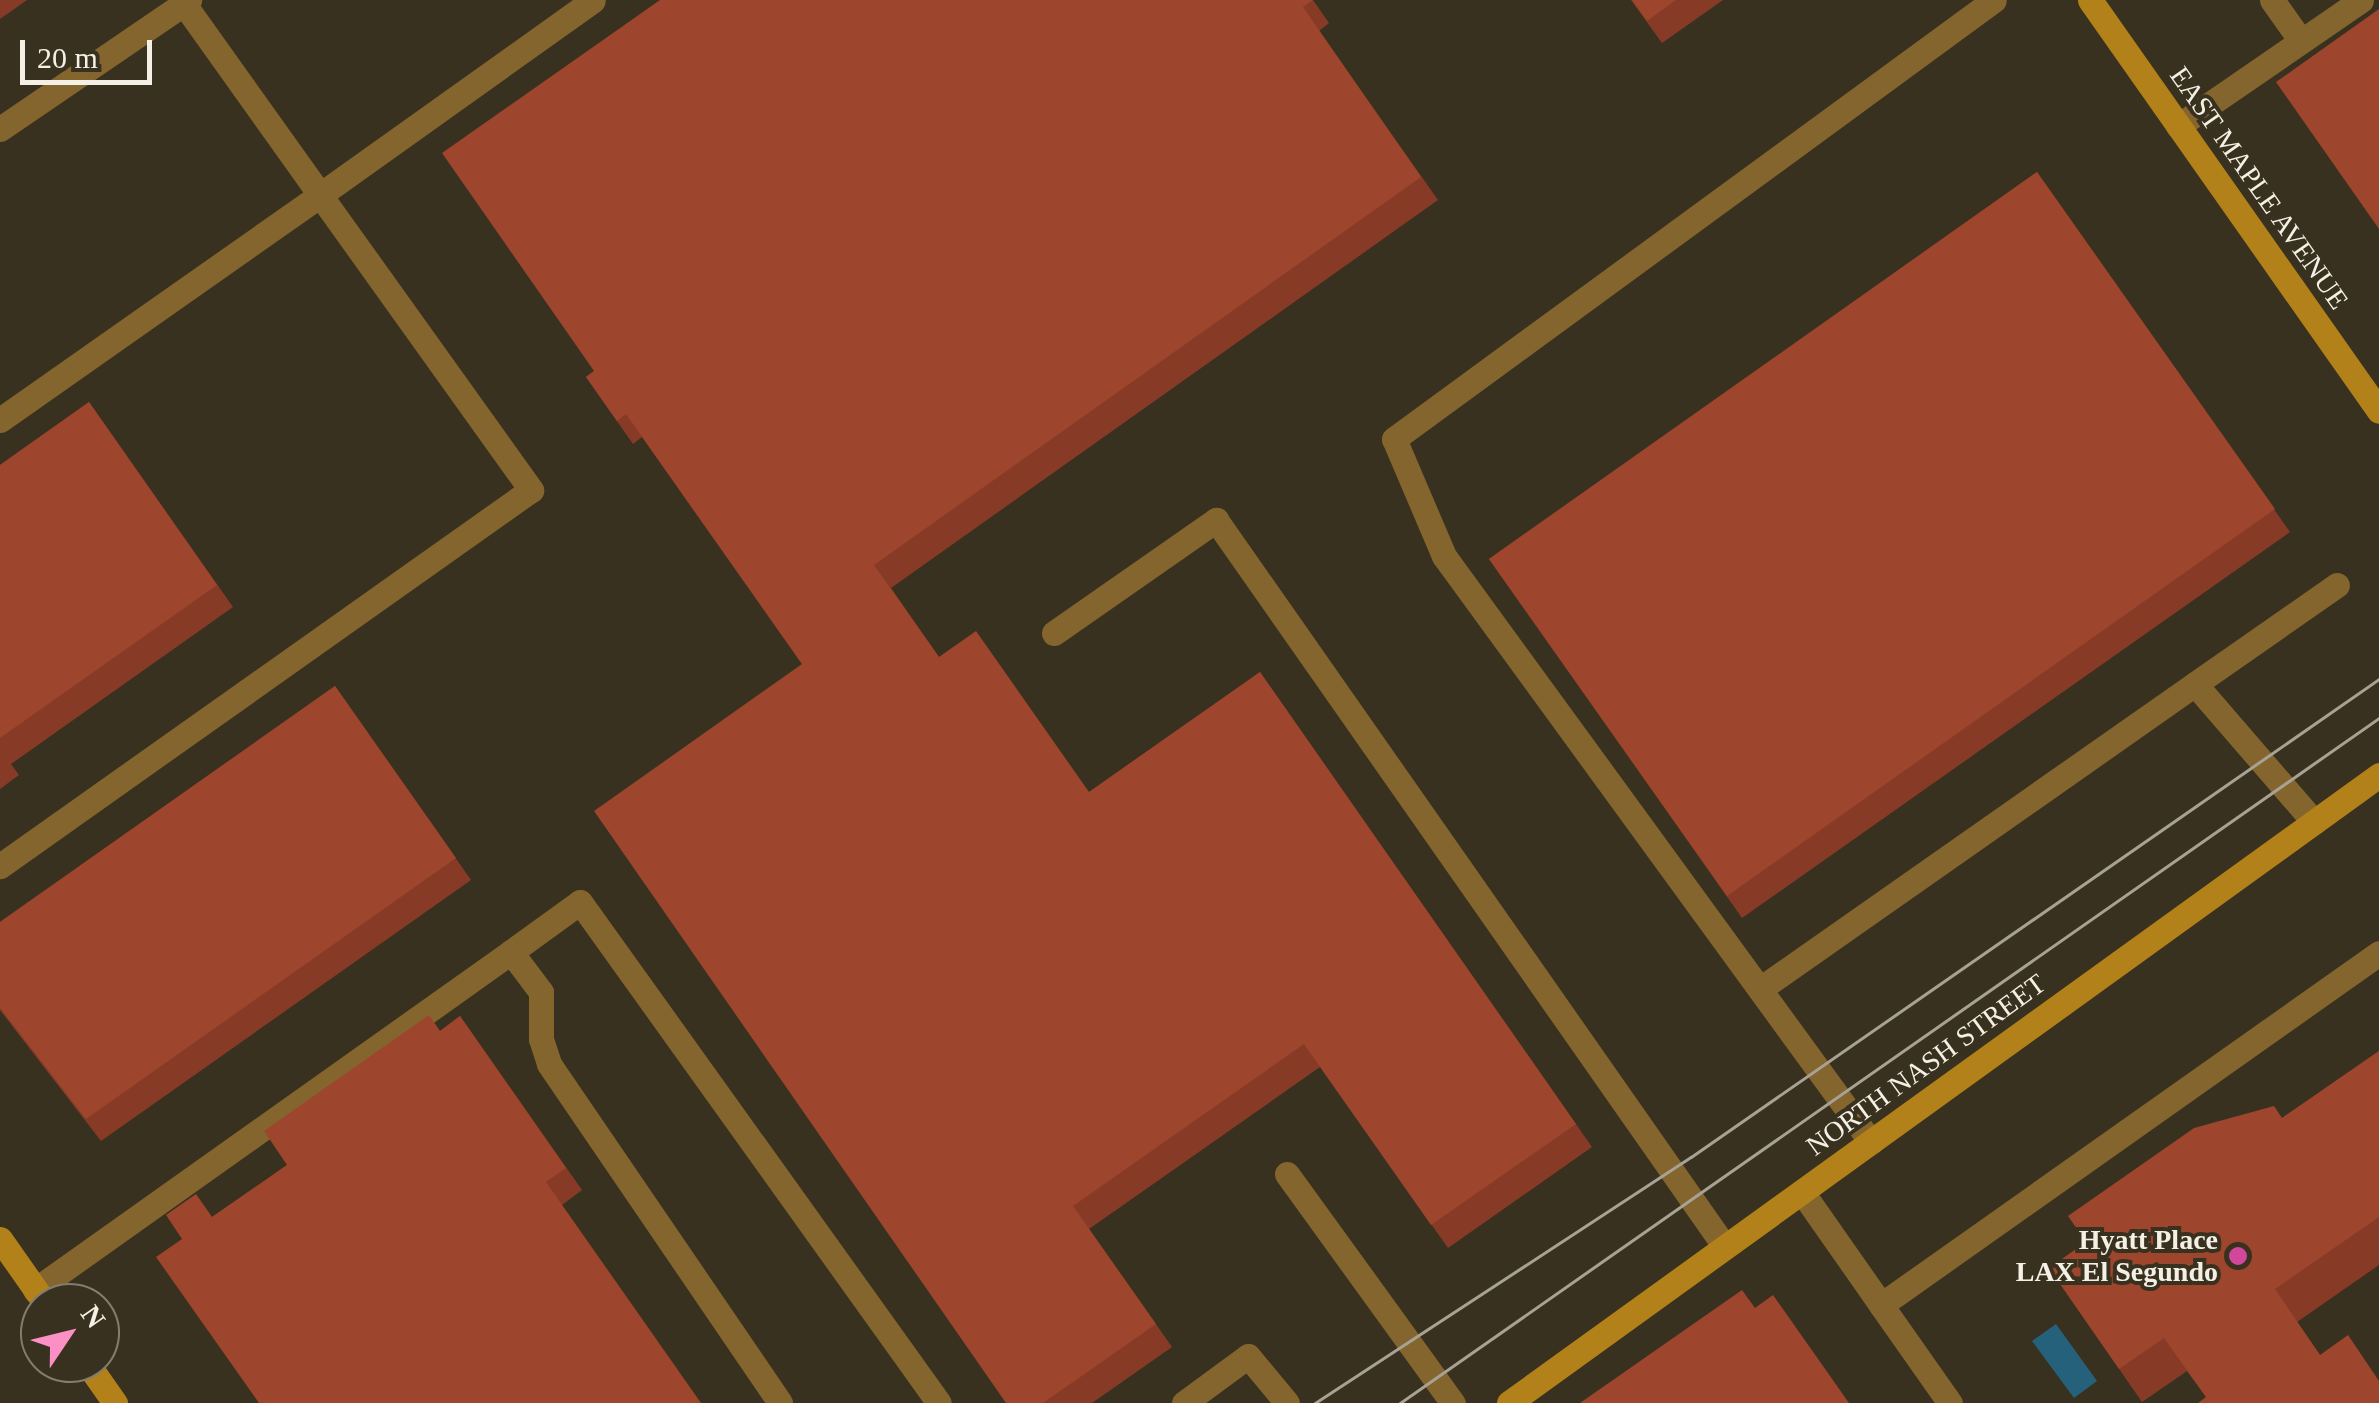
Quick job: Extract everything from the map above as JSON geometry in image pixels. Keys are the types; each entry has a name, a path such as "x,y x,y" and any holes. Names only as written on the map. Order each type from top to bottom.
{"street":[{"name":"EAST MAPLE AVENUE","path":"2090,0 2379,411"},
{"name":"NORTH NASH STREET","path":"1508,1403 2379,775"},
{"path":"0,1239 31,1283"}],"lane":[{"path":"0,420 593,0"},
{"path":"1871,1142 1444,556 1394,439 1994,0"},
{"path":"2272,0 2301,41"},
{"path":"2178,126 2361,0"},
{"path":"0,129 186,2 531,490 0,866"},
{"path":"1054,633 1216,520 1725,1247"},
{"path":"1760,989 2337,585"},
{"path":"2195,684 2314,822"},
{"path":"58,1283 580,902 939,1403"},
{"path":"511,952 541,992 541,1039 549,1064 780,1403"},
{"path":"1881,1304 2379,953"},
{"path":"1288,1174 1453,1403"},
{"path":"1802,1192 1950,1403"},
{"path":"1184,1403 1248,1356 1287,1403"}],"water":[{"path":"2056,1324 2097,1381 2074,1398 2032,1341"}],"building":[{"path":"660,0 1313,0 1303,7 1421,177 874,565 939,657 976,631 1089,792 1260,672 1576,1124 1431,1225 1304,1044 1073,1206 1156,1324 1043,1403 1006,1403 594,811 802,664 626,414 617,421 586,377 594,371 442,153"},
{"path":"1632,0 1676,0 1647,21"},
{"path":"2379,9 2379,229 2276,82"},
{"path":"2037,172 2275,509 1727,896 1489,559"},
{"path":"89,402 217,585 0,738 0,465"},
{"path":"335,686 456,858 86,1119 0,1008 0,922"},
{"path":"429,1015 440,1031 460,1016 566,1168 546,1182 701,1403 259,1403 156,1257 182,1239 166,1215 196,1194 212,1217 287,1165 264,1131"},
{"name":"Hyatt Place LAX El Segundo","path":"2379,1051 2379,1217 2275,1289 2320,1355 2348,1335 2379,1381 2379,1403 2198,1403 2206,1397 2164,1338 2119,1369 2049,1268 2086,1242 2068,1216 2194,1128 2274,1106 2282,1118"},
{"path":"1742,1290 1755,1308 1773,1295 1849,1403 1580,1403"}],"tram line":[{"path":"1315,1403 1691,1157 2379,679"},
{"path":"1400,1403 2379,718"}],"place":[{"name":"Hyatt Place LAX El Segundo","path":"2238,1256"}]}
